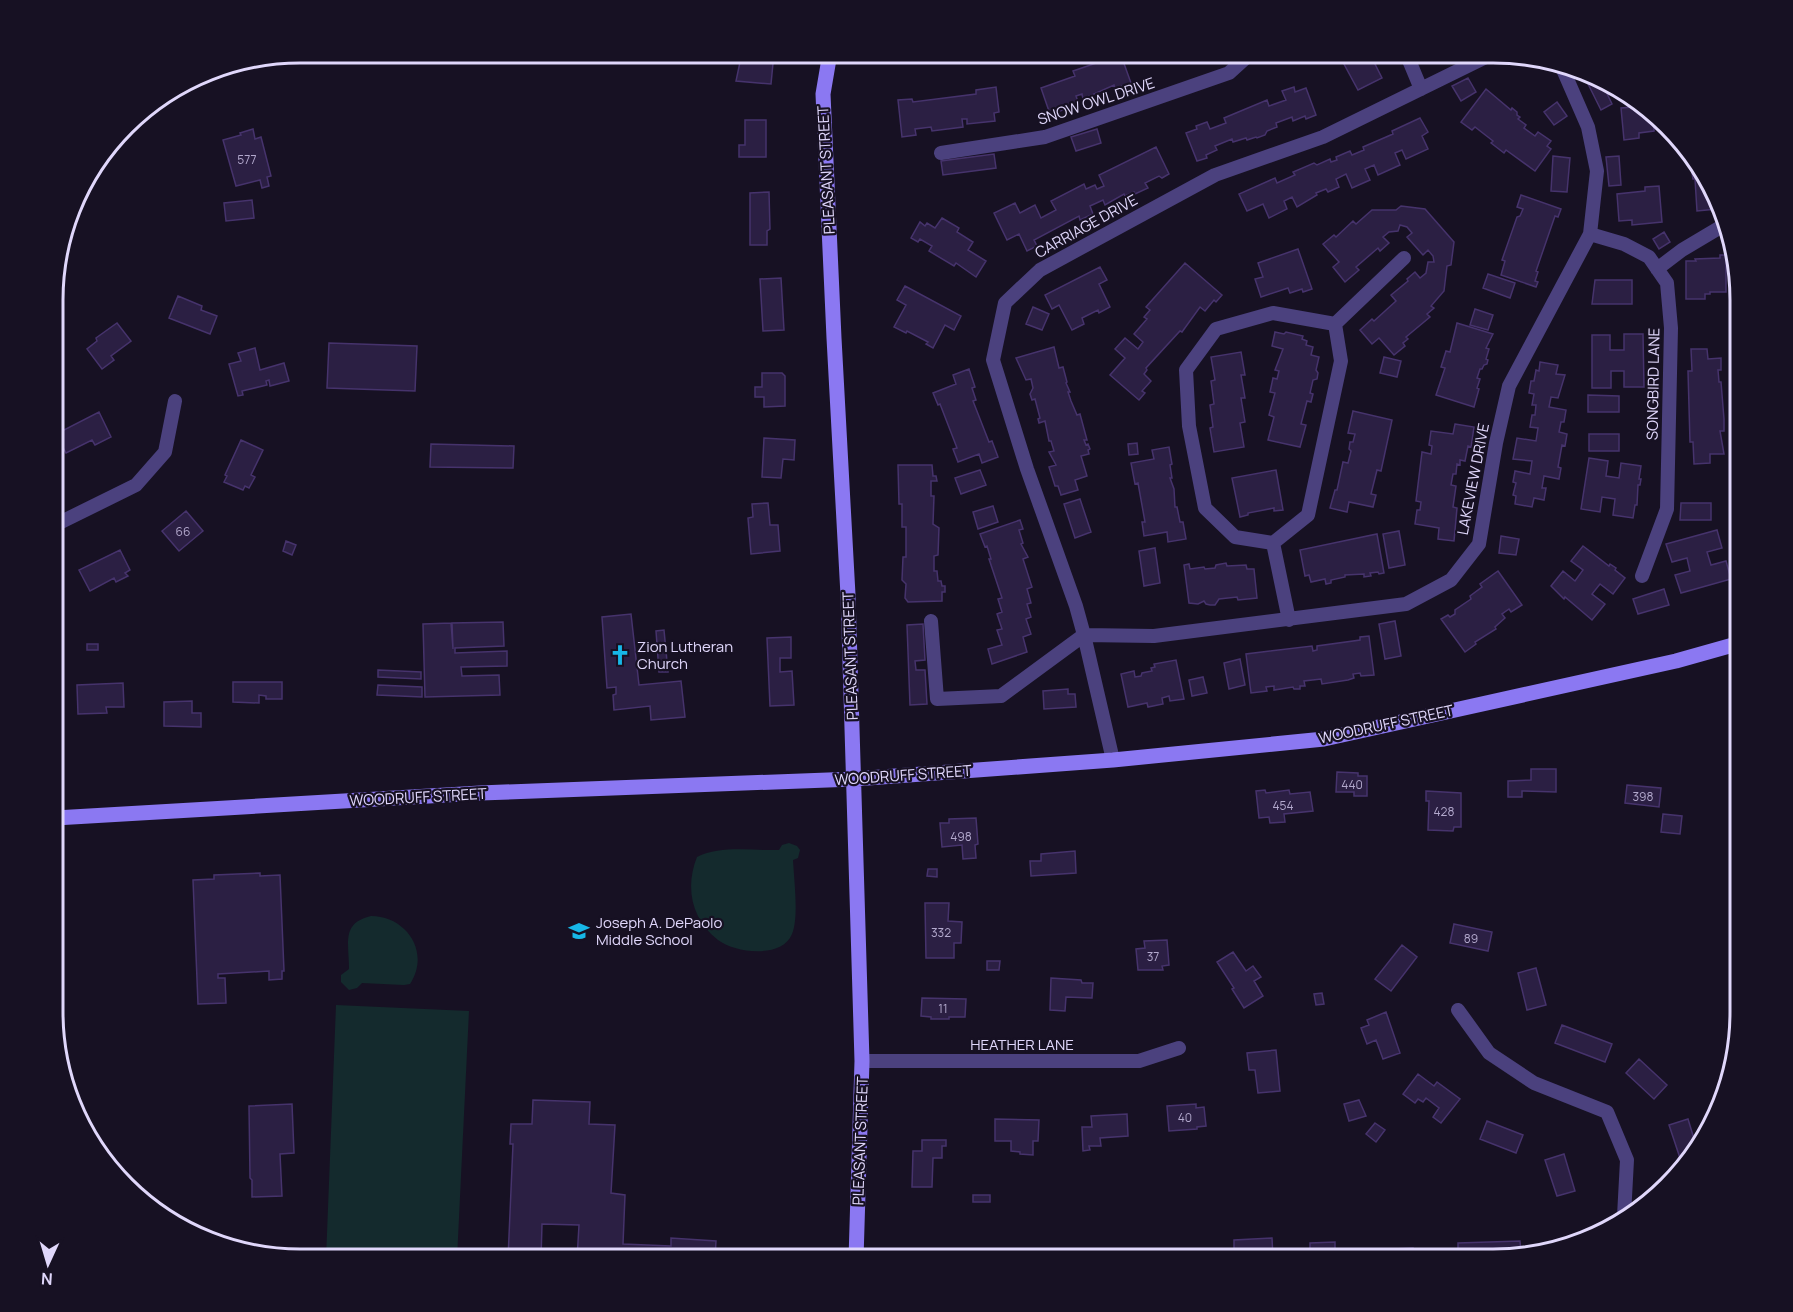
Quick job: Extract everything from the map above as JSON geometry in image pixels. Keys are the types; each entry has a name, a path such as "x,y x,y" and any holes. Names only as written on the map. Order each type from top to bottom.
{"street":[{"name":"PLEASANT STREET","path":"828,63 823,94 848,595 862,1061 856,1249"},
{"name":"SNOW OWL DRIVE","path":"940,153 1045,137 1229,73 1240,63"},
{"path":"1410,63 1421,89"},
{"name":"CARRIAGE DRIVE","path":"1113,760 1084,635 1027,469 993,360 1005,303 1040,270 1215,175 1323,137 1474,63"},
{"name":"LAKEVIEW DRIVE","path":"1084,635 1154,636 1406,604 1451,580 1479,544 1496,443 1509,386 1590,234 1598,171 1588,127 1565,75"},
{"path":"1657,269 1682,250 1718,228"},
{"name":"SONGBIRD LANE","path":"1590,234 1624,244 1649,257 1666,283 1671,328 1667,509 1642,576"},
{"path":"1335,324 1404,258"},
{"path":"1273,313 1335,324 1341,361 1308,515 1273,543 1235,537 1204,508 1189,426 1186,370 1216,329 1273,313"},
{"path":"63,521 136,485 165,452 175,401"},
{"path":"1273,543 1289,620"},
{"path":"931,621 937,699 1001,696 1084,635"},
{"name":"WOODRUFF STREET","path":"63,818 480,793 854,779 1113,760 1324,739 1676,661 1730,646"},
{"path":"1458,1010 1489,1053 1534,1083 1607,1112 1627,1160 1624,1209"},
{"name":"HEATHER LANE","path":"862,1061 1139,1061 1179,1048"}],"green space":[{"path":"789,843 800,850 798,858 793,860 795,918 792,934 787,942 779,947 758,951 735,948 718,940 702,922 693,902 691,880 697,857 706,853 727,850 779,850 782,845"},
{"path":"371,916 395,922 412,938 418,960 416,972 410,984 362,983 357,988 349,990 341,982 341,975 349,969 348,943 351,929 361,919"},
{"path":"336,1005 469,1011 457,1249 326,1249"}],"building":[{"path":"740,63 773,63 771,84 736,81"},
{"path":"1096,63 1124,63 1131,83 1115,89 1114,85 1083,99 1082,94 1076,96 1079,105 1050,114 1041,88 1075,76 1073,71"},
{"path":"1343,63 1377,63 1375,64 1382,78 1358,90"},
{"path":"1468,78 1476,92 1461,101 1452,86"},
{"path":"1588,84 1606,92 1612,104 1601,110"},
{"path":"996,87 999,112 994,113 995,121 967,124 967,119 962,119 963,127 932,131 931,127 915,129 916,135 902,137 898,100 912,99 913,102 976,94 976,90"},
{"path":"1294,87 1295,92 1306,88 1316,115 1306,119 1305,116 1293,121 1292,117 1276,123 1277,127 1257,138 1247,140 1246,138 1233,142 1232,139 1215,146 1217,150 1206,155 1207,158 1197,161 1186,133 1207,122 1210,129 1226,123 1224,118 1267,100 1269,106 1286,100 1282,91"},
{"path":"1486,89 1511,110 1512,108 1517,112 1520,117 1518,119 1526,125 1524,128 1535,136 1538,132 1551,141 1547,146 1551,149 1535,171 1506,150 1504,153 1475,127 1472,130 1461,122"},
{"path":"1557,102 1567,116 1554,125 1544,112"},
{"path":"1631,107 1655,127 1654,131 1639,133 1639,138 1624,140 1621,108"},
{"path":"1420,118 1428,132 1422,136 1428,149 1406,159 1402,150 1395,153 1400,165 1378,175 1374,165 1365,169 1370,180 1352,188 1346,174 1336,179 1339,187 1328,192 1326,189 1316,193 1317,195 1297,207 1292,197 1284,201 1287,209 1269,218 1263,204 1247,211 1239,194 1275,178 1277,183 1295,175 1293,172 1314,163 1317,165 1330,159 1331,162 1337,160 1336,157 1350,151 1352,155 1364,150 1363,147 1393,134 1392,131"},
{"path":"745,120 766,120 766,157 739,157 739,145 745,145"},
{"path":"253,129 255,139 261,137 271,176 267,177 269,186 262,188 260,180 236,186 223,140"},
{"path":"1097,129 1101,143 1076,151 1071,137"},
{"path":"1156,147 1169,174 1145,183 1148,188 1135,194 1134,192 1125,196 1124,194 1105,205 1103,200 1090,206 1093,214 1080,220 1079,216 1034,240 1037,246 1027,251 1019,234 1007,240 994,213 1015,203 1020,213 1035,205 1041,218 1056,210 1051,201 1084,184 1086,189 1095,185 1097,189 1104,186 1099,175"},
{"path":"994,154 996,168 943,175 941,161"},
{"path":"1553,156 1570,158 1567,192 1551,191"},
{"path":"1619,156 1621,185 1609,186 1606,157"},
{"path":"1692,171 1712,209 1697,211 1695,179 1693,179"},
{"path":"1659,186 1662,222 1632,225 1632,220 1619,221 1617,194 1645,191 1645,187"},
{"path":"769,192 770,229 767,231 767,245 750,245 750,193"},
{"path":"1521,195 1561,209 1558,217 1555,216 1536,271 1538,272 1535,281 1538,282 1536,287 1501,275 1505,261 1502,260 1517,217 1523,209 1517,207"},
{"path":"252,200 254,218 226,221 224,203"},
{"path":"1401,206 1425,209 1454,242 1451,265 1447,266 1444,291 1431,306 1434,308 1427,314 1430,317 1406,337 1408,339 1403,343 1405,346 1394,355 1379,338 1372,344 1360,330 1396,301 1391,295 1415,272 1420,278 1426,273 1428,262 1434,262 1433,256 1428,250 1423,255 1407,237 1412,233 1407,227 1400,225 1398,231 1389,232 1383,237 1389,243 1380,251 1378,248 1356,267 1359,270 1345,282 1333,267 1339,262 1323,244 1334,235 1336,237 1353,221 1356,224 1372,210 1396,210"},
{"path":"942,218 959,228 957,232 973,242 968,250 986,261 976,277 956,263 954,266 929,251 932,246 920,239 918,242 911,238 920,222 925,226 927,223 935,228"},
{"path":"1664,232 1670,242 1659,249 1653,239"},
{"path":"1298,249 1312,289 1290,293 1288,288 1261,297 1255,279 1263,277 1258,263"},
{"path":"1720,255 1725,255 1726,292 1710,292 1710,294 1705,294 1705,299 1686,299 1686,261 1720,258"},
{"path":"1185,263 1222,295 1216,302 1214,300 1205,311 1200,307 1182,332 1180,331 1146,368 1144,374 1151,381 1142,391 1145,393 1139,400 1110,375 1125,358 1115,349 1125,338 1138,349 1143,342 1134,334 1147,319 1144,317 1150,310 1146,307"},
{"path":"1100,267 1107,280 1099,284 1110,307 1082,318 1084,324 1072,330 1059,305 1052,309 1045,295"},
{"path":"1488,274 1515,283 1510,298 1483,288"},
{"path":"781,278 784,330 763,331 760,279"},
{"path":"1595,280 1632,280 1632,304 1592,304"},
{"path":"905,286 961,316 954,330 945,325 933,348 926,344 928,342 894,327 906,305 897,300"},
{"path":"178,296 202,306 201,310 217,316 210,334 169,318"},
{"path":"1033,307 1049,314 1042,330 1026,324"},
{"path":"1475,309 1493,315 1488,330 1470,325"},
{"path":"117,323 131,341 111,356 114,360 102,369 87,349 97,341 96,338"},
{"path":"1457,323 1493,334 1486,348 1489,349 1487,364 1480,369 1477,378 1480,379 1477,388 1479,389 1474,407 1436,395 1445,368 1441,367 1446,351 1450,352"},
{"path":"1275,332 1303,336 1302,339 1307,341 1306,345 1313,347 1311,355 1319,357 1316,370 1317,379 1313,380 1310,393 1313,394 1311,402 1307,401 1301,424 1306,425 1300,447 1268,440 1274,417 1269,415 1275,393 1270,392 1273,378 1277,379 1279,371 1275,370 1283,349 1272,346"},
{"path":"1624,334 1643,334 1644,387 1624,387 1624,371 1611,371 1611,388 1592,388 1592,335 1610,335 1610,350 1624,350"},
{"path":"329,343 417,346 415,391 327,388"},
{"path":"1054,347 1059,368 1063,367 1071,401 1077,415 1080,414 1087,440 1084,440 1090,449 1089,454 1081,456 1087,476 1075,480 1078,490 1061,495 1058,486 1055,486 1049,467 1056,465 1049,452 1054,451 1049,441 1045,421 1039,423 1040,418 1035,399 1032,400 1030,394 1033,388 1031,379 1026,380 1016,358"},
{"path":"255,348 260,370 284,363 289,381 270,386 269,380 266,381 267,385 242,391 243,395 238,396 229,364 241,361 238,353"},
{"path":"1691,349 1707,349 1708,359 1721,358 1721,370 1718,370 1724,419 1724,431 1720,431 1724,454 1710,454 1710,463 1694,464 1693,442 1690,442 1688,371 1692,371"},
{"path":"1241,352 1245,375 1241,375 1245,398 1241,398 1245,422 1240,423 1244,447 1214,452 1210,428 1213,427 1210,405 1214,404 1211,381 1215,380 1211,357"},
{"path":"1384,357 1401,361 1397,377 1380,373"},
{"path":"1540,362 1558,365 1556,374 1565,375 1558,398 1551,397 1549,407 1566,410 1559,432 1567,434 1565,446 1562,445 1558,467 1561,468 1559,479 1544,476 1542,488 1546,488 1544,500 1534,498 1532,507 1515,504 1516,496 1513,495 1516,483 1513,482 1515,471 1530,474 1532,461 1513,459 1517,438 1536,441 1538,428 1530,427 1536,405 1532,405 1534,394 1529,393 1531,381 1534,381 1536,370 1539,371"},
{"path":"969,369 975,387 972,388 976,400 973,401 989,442 992,441 998,457 982,463 979,454 958,462 953,449 957,448 940,404 938,405 933,393 956,384 953,375"},
{"path":"762,373 782,373 785,376 785,406 764,407 764,397 755,397 755,387 762,387"},
{"path":"1588,395 1619,396 1619,412 1588,412"},
{"path":"1353,411 1392,420 1381,471 1377,470 1371,494 1376,495 1373,507 1349,502 1347,512 1330,508 1335,490 1337,490 1343,462 1348,463 1351,451 1350,442 1353,442 1355,434 1348,433"},
{"path":"99,412 111,437 95,445 92,440 66,453 63,447 63,430"},
{"path":"1455,424 1474,427 1471,447 1468,446 1465,461 1460,460 1460,465 1457,464 1451,485 1456,486 1453,507 1457,508 1454,541 1438,539 1439,528 1415,524 1421,502 1416,501 1422,452 1431,454 1432,446 1429,445 1431,431 1453,434"},
{"path":"1589,434 1619,434 1619,451 1589,451"},
{"path":"764,438 795,440 794,460 783,459 781,478 762,477"},
{"path":"241,440 263,450 251,475 255,477 249,488 245,486 243,490 224,482"},
{"path":"1137,443 1138,454 1129,455 1128,444"},
{"path":"431,444 514,446 513,468 430,467"},
{"path":"1169,447 1172,464 1170,465 1172,478 1170,478 1174,489 1175,507 1177,507 1180,522 1183,522 1186,539 1168,542 1167,532 1144,536 1142,522 1145,522 1138,483 1135,484 1131,463 1154,459 1152,450"},
{"path":"1589,458 1608,461 1606,476 1619,478 1621,463 1641,466 1637,505 1635,505 1633,518 1613,515 1615,499 1602,497 1600,512 1581,509"},
{"path":"898,465 932,465 933,476 936,476 937,481 931,481 931,496 934,496 933,524 939,528 938,555 934,556 934,571 937,571 938,581 945,586 942,601 908,602 905,598 906,584 902,580 903,557 906,557 906,527 902,527 902,504 899,504"},
{"path":"980,470 986,485 961,494 955,478"},
{"path":"1276,470 1283,510 1274,511 1274,508 1248,513 1240,517 1232,478"},
{"path":"1080,499 1091,532 1075,538 1064,504"},
{"path":"768,503 770,525 778,525 780,551 751,554 748,518 753,517 752,504"},
{"path":"1681,503 1711,503 1711,520 1680,520"},
{"path":"993,506 998,522 978,529 973,512"},
{"path":"186,511 203,531 179,551 162,531"},
{"path":"1020,520 1023,529 1019,530 1023,543 1021,544 1028,557 1023,559 1032,587 1027,589 1031,603 1027,604 1031,617 1026,619 1031,634 1023,637 1027,652 992,664 988,649 1002,645 997,630 1002,629 997,614 1002,612 998,599 1002,598 987,546 985,547 980,534"},
{"path":"1717,530 1722,548 1707,552 1711,565 1726,561 1730,579 1681,593 1675,575 1690,571 1687,558 1672,562 1666,544"},
{"path":"1399,531 1405,565 1389,568 1383,534"},
{"path":"1377,534 1384,573 1370,573 1371,576 1364,577 1364,574 1345,575 1345,577 1331,580 1331,583 1326,584 1325,579 1311,582 1309,575 1305,576 1300,550"},
{"path":"1501,536 1519,539 1516,555 1499,553"},
{"path":"286,541 296,545 292,555 283,551"},
{"path":"1583,546 1609,566 1610,564 1616,568 1615,570 1625,578 1613,594 1600,584 1592,594 1605,604 1592,620 1551,586 1563,571 1575,581 1583,570 1571,561"},
{"path":"1155,548 1160,583 1144,586 1139,551"},
{"path":"120,550 130,570 125,573 128,576 116,582 114,578 90,591 79,570"},
{"path":"1226,563 1227,566 1246,565 1247,569 1254,569 1257,598 1219,599 1215,605 1206,604 1204,601 1198,604 1189,603 1184,565 1189,564 1190,569 1204,567 1205,569"},
{"path":"1498,571 1522,605 1511,612 1509,609 1502,614 1505,618 1495,627 1496,629 1475,642 1476,644 1465,652 1441,619 1455,614 1455,610 1471,599 1470,596 1482,587 1480,584"},
{"path":"1664,589 1669,605 1638,614 1633,599"},
{"name":"Zion Lutheran Church","path":"631,614 639,685 681,681 685,717 651,720 650,706 614,710 613,695 616,694 616,687 607,688 602,617"},
{"path":"1395,621 1401,656 1385,659 1379,624"},
{"path":"503,622 504,646 455,648 455,653 507,651 507,666 461,667 462,676 499,675 500,695 425,697 423,624 451,623 453,649 452,623"},
{"path":"923,624 925,660 915,661 916,670 925,670 927,704 910,705 907,625"},
{"path":"664,630 668,672 659,672 656,631"},
{"path":"1369,636 1374,675 1353,674 1354,678 1348,680 1322,684 1321,679 1304,681 1305,686 1300,686 1300,689 1293,687 1274,690 1274,686 1266,687 1267,691 1251,693 1246,654 1312,646 1313,651 1317,650 1317,646 1360,640 1360,637"},
{"path":"791,637 791,658 780,658 780,672 792,671 794,705 770,706 767,638"},
{"path":"87,644 98,644 98,650 87,650"},
{"path":"1240,659 1245,685 1229,689 1224,663"},
{"path":"1176,660 1184,699 1170,701 1169,696 1162,698 1163,704 1148,707 1147,703 1128,707 1121,674 1134,671 1135,677 1141,676 1142,673 1152,671 1154,664"},
{"path":"378,670 421,672 421,679 378,677"},
{"path":"1203,677 1207,693 1192,696 1189,680"},
{"path":"233,682 282,682 282,699 266,699 266,696 259,695 259,703 233,702"},
{"path":"123,683 124,707 106,707 107,713 78,714 77,685"},
{"path":"378,685 422,687 422,697 377,695"},
{"path":"1068,689 1068,694 1075,694 1076,707 1044,709 1043,691"},
{"path":"192,701 192,713 201,713 201,727 164,726 164,702"},
{"path":"1531,769 1556,769 1556,792 1522,791 1522,797 1508,797 1508,781 1531,780"},
{"path":"1337,772 1367,776 1367,796 1354,796 1354,792 1336,792"},
{"path":"1627,785 1661,788 1659,807 1625,803"},
{"path":"1265,790 1266,793 1289,790 1290,794 1310,792 1313,811 1284,814 1285,822 1270,823 1269,817 1259,818 1256,791"},
{"path":"1426,791 1461,793 1461,827 1454,827 1453,831 1428,830 1429,801 1426,801"},
{"path":"1663,814 1682,816 1680,834 1661,832"},
{"path":"976,818 978,844 975,845 976,858 963,859 962,845 942,847 940,823 949,823 949,819"},
{"path":"1075,851 1076,873 1031,876 1030,861 1041,861 1041,854"},
{"path":"928,869 937,869 937,877 927,876"},
{"path":"260,873 260,876 280,875 284,971 282,971 282,979 269,980 269,971 218,974 218,978 225,978 226,1003 198,1004 193,880 214,879 214,875"},
{"path":"925,903 949,903 948,921 962,922 961,943 954,943 954,958 926,958"},
{"path":"1454,924 1492,932 1488,951 1450,943"},
{"path":"1167,940 1169,965 1162,966 1163,970 1138,970 1136,949 1145,948 1144,941"},
{"path":"1402,945 1417,957 1391,991 1375,979"},
{"path":"1233,952 1246,971 1253,966 1261,977 1254,981 1263,996 1244,1008 1217,962"},
{"path":"987,961 1000,961 999,970 987,970"},
{"path":"1536,968 1546,1005 1527,1010 1518,973"},
{"path":"1051,978 1093,983 1092,998 1066,997 1065,1011 1050,1010"},
{"path":"1322,993 1324,1004 1316,1005 1314,994"},
{"path":"922,998 966,999 965,1017 931,1019 931,1017 921,1016"},
{"path":"1386,1012 1400,1053 1383,1059 1376,1040 1367,1044 1361,1028 1369,1025 1367,1020"},
{"path":"1562,1025 1612,1044 1605,1062 1555,1043"},
{"path":"1276,1050 1280,1091 1258,1093 1255,1070 1249,1070 1247,1053"},
{"path":"1639,1059 1667,1085 1654,1099 1626,1073"},
{"path":"1418,1074 1434,1086 1437,1082 1460,1099 1441,1123 1433,1117 1439,1108 1426,1098 1423,1102 1418,1099 1415,1103 1403,1094"},
{"path":"533,1100 590,1102 589,1124 615,1125 611,1193 625,1195 623,1244 671,1246 671,1238 716,1241 716,1249 578,1249 579,1225 542,1224 541,1249 508,1249 513,1144 510,1144 511,1124 532,1124"},
{"path":"1359,1100 1366,1116 1349,1121 1344,1104"},
{"path":"292,1104 294,1153 280,1154 282,1196 252,1197 249,1106"},
{"path":"1196,1104 1196,1108 1204,1107 1206,1126 1169,1131 1167,1106"},
{"path":"1127,1114 1128,1136 1100,1138 1101,1146 1089,1146 1090,1150 1083,1151 1082,1127 1092,1127 1091,1116"},
{"path":"995,1119 1039,1120 1038,1141 1033,1141 1033,1155 1011,1151 1011,1141 995,1141"},
{"path":"1688,1119 1694,1138 1680,1157 1669,1125"},
{"path":"1487,1121 1523,1135 1516,1153 1480,1139"},
{"path":"1375,1123 1385,1130 1376,1142 1366,1134"},
{"path":"922,1140 946,1140 946,1146 942,1146 942,1158 933,1158 932,1187 912,1187 913,1151 922,1151"},
{"path":"1564,1154 1575,1191 1557,1196 1545,1160"},
{"path":"973,1195 990,1195 990,1202 973,1202"},
{"path":"1272,1238 1273,1249 1234,1249 1234,1240"},
{"path":"1520,1241 1521,1247 1458,1249 1458,1243"},
{"path":"1335,1242 1335,1249 1310,1249 1310,1243"}],"place":[{"name":"Zion Lutheran Church","path":"620,655"},
{"name":"Joseph A. DePaolo Middle School","path":"579,931"}]}
